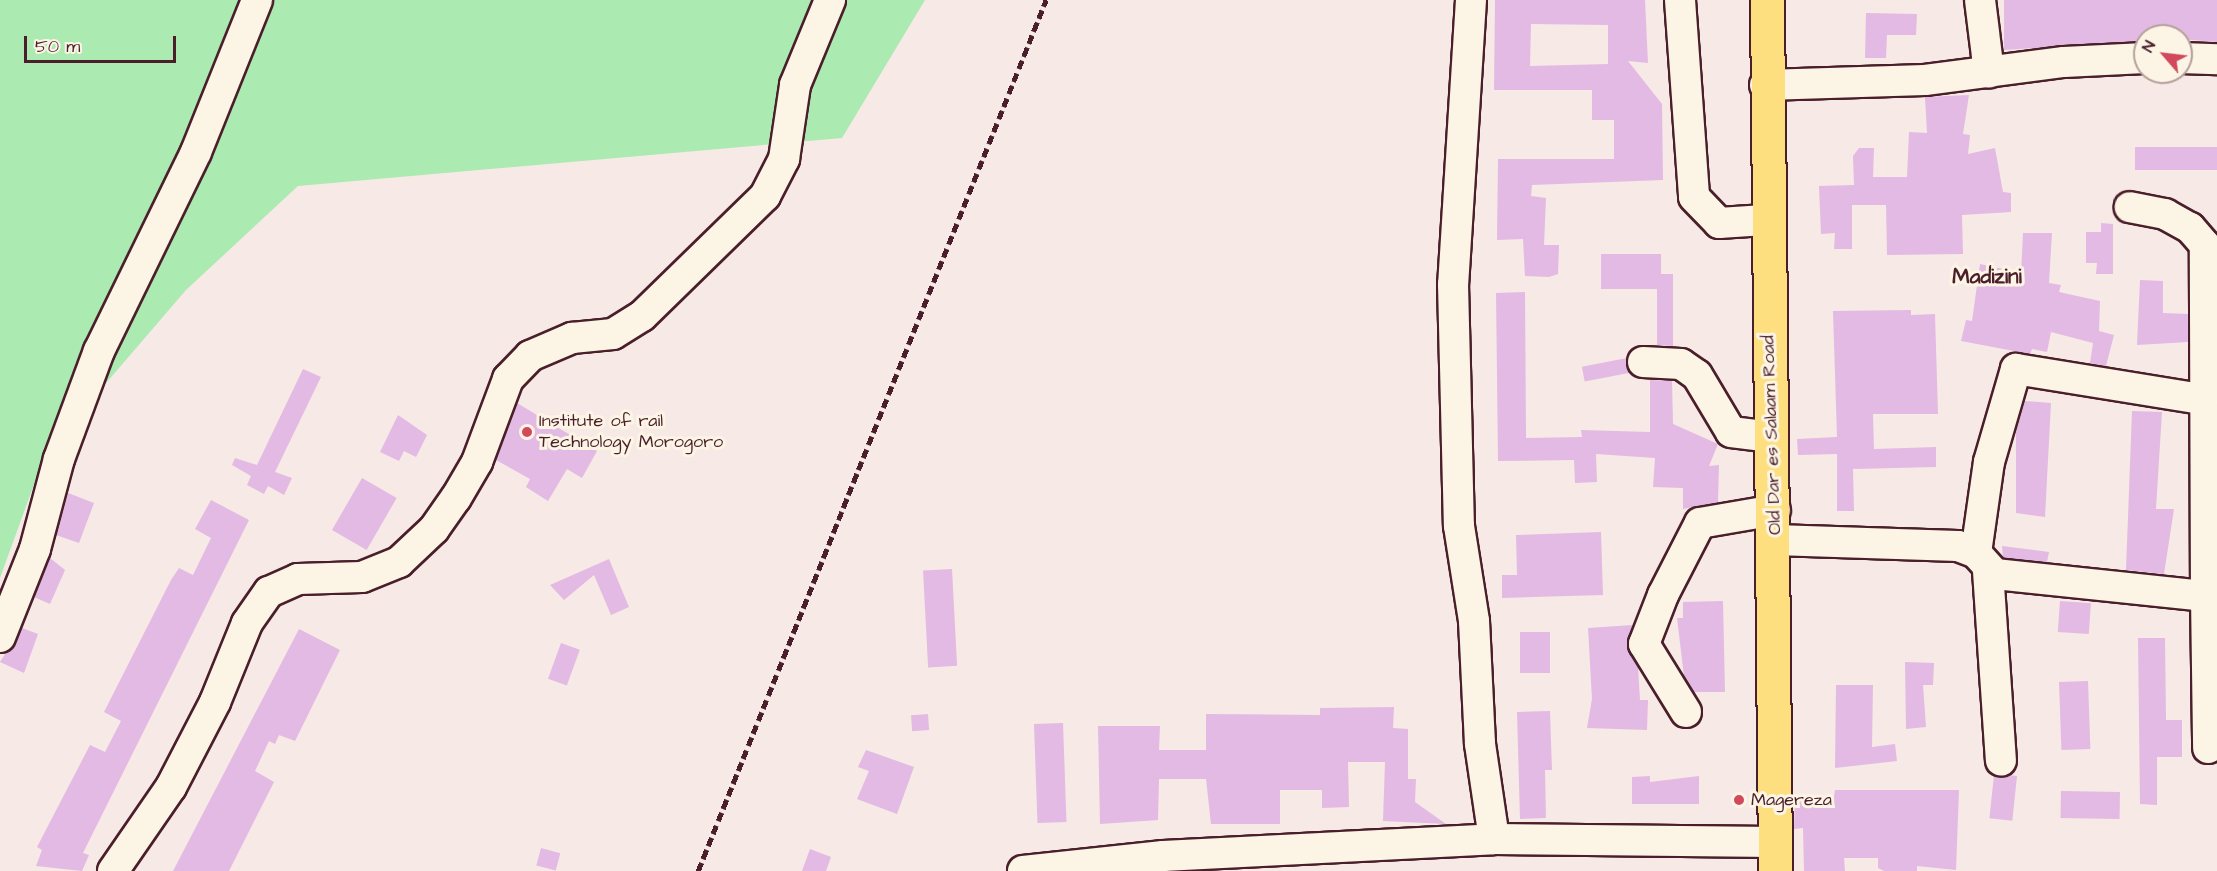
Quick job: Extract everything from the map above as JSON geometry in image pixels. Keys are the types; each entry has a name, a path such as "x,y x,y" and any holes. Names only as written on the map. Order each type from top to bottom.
{"main road":[{"name":"Old Dar es Salaam Road","path":"1767,0 1765,220 1775,525 1775,856"}],"street":[{"path":"0,637 35,549 59,459 99,351 196,152 257,0"},
{"path":"113,871 134,848 171,787 215,702 248,623 269,592 298,579 362,577 399,562 434,529 456,498 477,462 508,379 530,356 572,338 613,334 642,316 765,195 784,159 795,85 830,0"},
{"path":"1471,0 1453,284 1459,526 1474,621 1480,744 1494,839"},
{"path":"1680,0 1694,197 1719,223 1765,220"},
{"path":"1980,0 1989,72"},
{"path":"2193,58 2217,59"},
{"path":"1765,85 1861,84 2133,59"},
{"path":"2130,207 2165,214 2190,228 2205,245 2202,399 2208,748"},
{"path":"1643,362 1681,364 1697,375 1731,432 1772,437"},
{"path":"2001,761 1982,562 1989,462 2016,369 2202,399"},
{"path":"1686,712 1644,644 1663,595 1700,523 1775,525 1946,545 1982,562 2206,596"},
{"path":"1023,871 1163,856 1271,862 1494,839 1775,856"}],"green space":[{"path":"0,0 925,0 842,138 298,186 186,290 45,454 0,578"}],"building":[{"path":"1495,0 1645,0 1648,63 1628,61 1662,104 1663,180 1532,185 1531,196 1546,198 1544,245 1559,245 1558,274 1549,277 1525,276 1523,239 1497,240 1498,159 1614,159 1614,120 1592,120 1592,90 1494,90","holes":["1531,24 1608,25 1608,64 1530,66"]},
{"path":"2004,0 2217,0 2217,42 2193,40 2193,24 2133,24 2133,42 2004,50"},
{"path":"1866,13 1917,14 1916,35 1887,35 1886,58 1865,58"},
{"path":"1969,95 1963,134 1970,135 1968,154 1995,148 2003,192 2011,193 2011,212 1962,215 1963,254 1887,255 1886,205 1852,205 1852,249 1834,249 1835,233 1821,234 1819,186 1854,185 1853,156 1859,148 1874,148 1873,177 1907,177 1909,132 1927,133 1925,97"},
{"path":"2135,147 2217,147 2217,170 2135,170"},
{"path":"2101,223 2113,224 2113,274 2096,274 2097,263 2086,263 2086,232 2101,232"},
{"path":"2023,233 2052,233 2049,283 2061,285 2059,292 2100,301 2099,331 2114,335 2106,366 2090,363 2093,343 2051,332 2047,352 2032,349 2030,354 1961,341 1966,320 1972,321 1980,264 2021,273"},
{"path":"1601,254 1661,254 1661,274 1673,274 1673,346 1657,345 1657,289 1601,289"},
{"path":"2140,280 2163,281 2163,313 2188,314 2188,342 2137,345"},
{"path":"1525,292 1526,438 1582,437 1581,430 1650,432 1650,380 1672,381 1673,424 1718,444 1709,466 1719,465 1718,502 1683,509 1683,488 1653,487 1655,458 1596,454 1597,482 1575,483 1574,460 1498,461 1496,293"},
{"path":"1911,310 1911,315 1935,314 1938,414 1873,414 1874,449 1936,447 1936,467 1853,469 1854,511 1837,511 1837,454 1798,455 1797,439 1837,437 1833,311"},
{"path":"1627,358 1630,373 1585,382 1582,367"},
{"path":"303,369 321,377 275,472 292,478 284,495 268,486 264,494 247,485 251,476 232,465 235,458 257,465"},
{"path":"2025,401 2051,403 2045,517 2016,513 2016,432"},
{"path":"517,403 597,451 582,478 567,469 548,501 526,487 530,479 496,460"},
{"path":"2132,411 2162,412 2156,509 2174,509 2164,574 2126,570"},
{"path":"398,415 427,435 416,457 404,451 399,461 380,452"},
{"path":"362,478 397,498 367,550 332,530"},
{"path":"68,493 94,503 79,543 56,535"},
{"path":"211,500 249,520 83,853 89,855 82,871 36,866 42,850 37,847 90,745 105,752 121,721 104,712 171,580 179,568 193,575 211,538 195,529"},
{"path":"1601,532 1603,595 1502,598 1502,575 1517,575 1516,535"},
{"path":"2002,546 2049,552 2047,562 2003,558"},
{"path":"50,558 65,570 50,604 34,597"},
{"path":"609,559 629,607 611,615 594,575 564,600 550,585"},
{"path":"952,569 957,666 928,667 923,571"},
{"path":"1723,601 1725,692 1694,692 1684,676 1677,618 1683,618 1683,602"},
{"path":"2060,601 2091,603 2089,634 2058,632"},
{"path":"1633,625 1627,646 1638,667 1640,700 1648,700 1647,730 1587,728 1592,699 1588,628"},
{"path":"22,628 38,634 24,673 0,662"},
{"path":"299,629 340,650 295,741 279,735 275,744 269,741 255,771 274,782 229,871 173,871"},
{"path":"1520,632 1550,632 1550,673 1520,673"},
{"path":"2138,638 2165,638 2166,720 2182,720 2182,757 2157,757 2157,805 2140,804"},
{"path":"561,643 580,650 567,686 548,679"},
{"path":"1905,662 1934,663 1933,685 1923,685 1926,727 1906,729"},
{"path":"2088,681 2090,749 2061,750 2059,682"},
{"path":"1836,685 1873,685 1872,747 1895,744 1897,761 1835,768"},
{"path":"1394,707 1393,728 1408,729 1408,779 1416,779 1415,802 1446,824 1383,821 1385,762 1348,762 1349,807 1322,808 1322,790 1280,790 1280,824 1211,824 1206,779 1159,779 1158,820 1100,824 1098,726 1160,726 1159,750 1206,750 1206,714 1320,715 1320,708"},
{"path":"1550,711 1552,770 1545,770 1546,818 1520,819 1517,712"},
{"path":"928,714 929,730 912,731 911,715"},
{"path":"1063,723 1066,822 1037,823 1034,724"},
{"path":"866,750 914,767 897,814 857,799 869,771 858,767"},
{"path":"1994,774 2017,776 2012,821 1989,818"},
{"path":"1650,776 1650,782 1699,776 1699,804 1632,804 1632,777"},
{"path":"1835,790 1959,790 1956,870 1917,866 1917,871 1884,871 1878,868 1878,858 1844,858 1845,871 1804,871 1803,828 1794,829 1795,797 1834,797"},
{"path":"2061,791 2120,792 2120,819 2061,818"},
{"path":"541,848 560,853 556,871 536,865"},
{"path":"810,849 831,857 826,871 802,871"}],"railway":[{"path":"698,871 1046,0"}],"place":[{"name":"Institute of rail Technology Morogoro","path":"527,432"},
{"name":"Magereza","path":"1739,800"}],"district":[{"name":"Madizini","path":"1987,277"}]}
